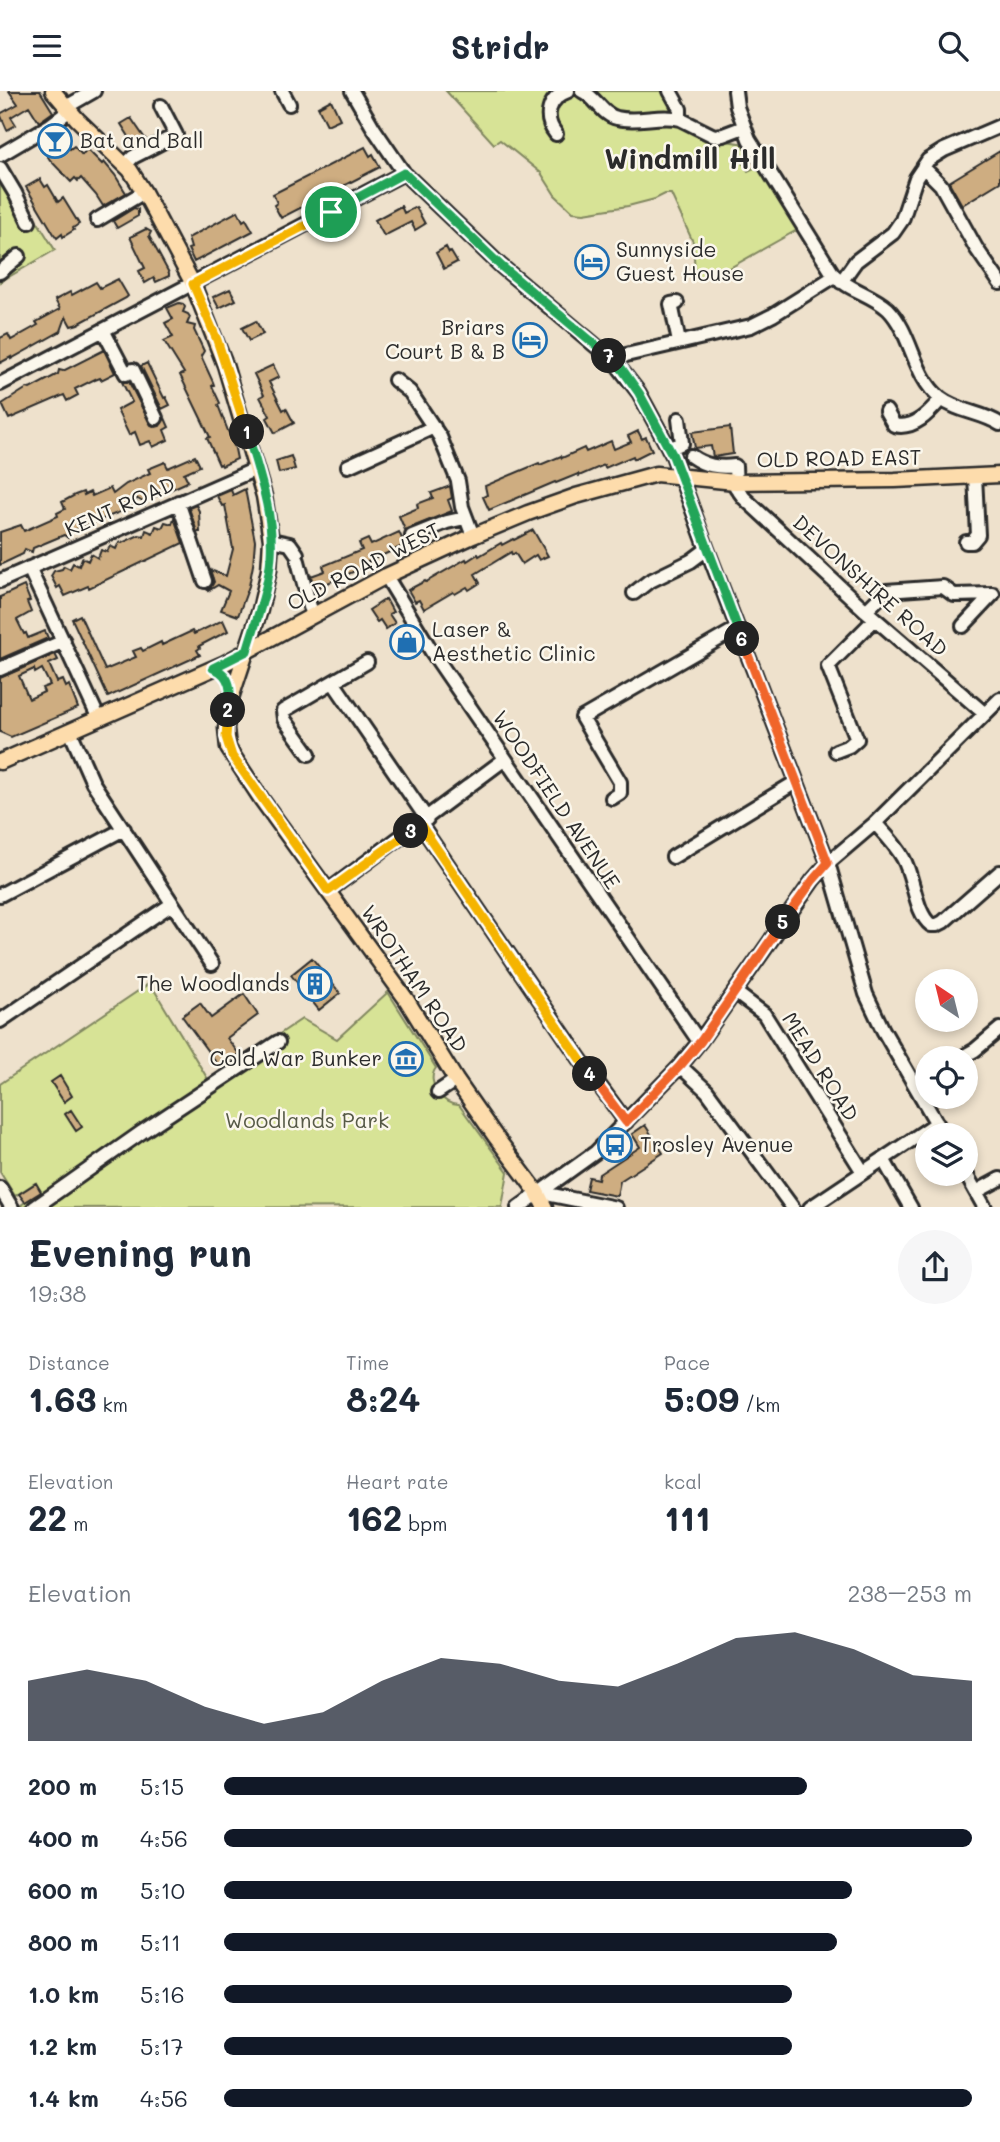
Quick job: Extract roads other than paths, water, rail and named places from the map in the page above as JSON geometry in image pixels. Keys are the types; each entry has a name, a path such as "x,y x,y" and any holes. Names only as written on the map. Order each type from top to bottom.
{"main road":[{"name":"WROTHAM ROAD","path":"52,91 125,165 144,192 193,284 221,353 256,469 268,516 271,540 269,570 260,610 231,698 226,734 232,756 406,999 456,1080 545,1207"},
{"name":"OLD ROAD WEST","path":"0,762 213,668 386,576 472,536 601,488 655,474 680,475"},
{"name":"OLD ROAD EAST","path":"680,475 735,482 895,480 1000,474"},
{"path":"260,610 265,627 278,635"},
{"path":"213,668 222,671 227,678 231,698"}],"street":[{"path":"0,139 4,152 49,126 94,91"},
{"path":"282,91 289,104"},
{"path":"352,91 404,173 501,266 615,362 639,393 680,475 828,863 866,994 883,1030 937,1123"},
{"path":"556,134 549,123 549,107 559,95 568,91"},
{"path":"582,91 616,118 671,117 714,136 744,127"},
{"path":"670,91 680,109 680,119"},
{"path":"735,91 750,141 838,279 876,300 890,312 924,376 941,398 1000,424"},
{"path":"125,165 133,157 176,135 161,106"},
{"path":"615,362 626,355 761,322 838,279 856,261 894,233 903,218 914,181 928,160 944,150 1000,126"},
{"path":"923,167 941,185 976,248 1000,283"},
{"path":"0,168 29,222"},
{"path":"0,384 103,330 138,304 193,284 404,173"},
{"path":"97,220 144,192"},
{"path":"0,272 19,255"},
{"path":"670,304 679,342"},
{"path":"103,330 126,374 133,370 156,418"},
{"path":"395,380 410,392 434,427 457,477 465,518 472,536"},
{"path":"886,411 894,425 910,426 941,398"},
{"path":"669,449 682,443 679,419"},
{"path":"348,466 434,427"},
{"name":"DEVONSHIRE ROAD","path":"691,456 710,466 735,466 736,487 744,498 871,615 994,710"},
{"name":"KENT ROAD","path":"0,581 256,469"},
{"path":"966,542 972,542 978,535 975,476"},
{"path":"178,502 205,581"},
{"path":"412,536 465,518"},
{"path":"271,540 290,544 298,557 314,614"},
{"path":"634,593 640,587 682,567 707,549"},
{"path":"35,550 35,565 64,641 99,719"},
{"name":"WOODFIELD AVENUE","path":"386,576 432,652 688,1026 701,1041"},
{"path":"836,751 858,739 828,666 871,615 886,591 943,587 954,595 993,594 963,626"},
{"path":"612,798 620,793 621,782 582,718 738,628"},
{"path":"0,669 64,641"},
{"path":"309,754 284,719 283,711 333,683 360,662"},
{"path":"333,683 580,1059 626,1122"},
{"path":"518,1207 596,1152 680,1066 701,1041 813,880 828,863 994,710"},
{"path":"70,731 93,783 212,964"},
{"path":"328,891 505,759"},
{"path":"673,857 796,782"},
{"path":"874,823 902,856 922,914 932,925 943,922 1000,872"},
{"path":"0,895 124,829"},
{"path":"0,1021 172,904"},
{"name":"MEAD ROAD","path":"735,992 764,1014 863,1172"},
{"path":"978,1047 1000,1029"},
{"path":"34,1207 145,1128 278,1042"},
{"path":"680,1066 707,1091 793,1207"},
{"path":"439,1092 456,1080"},
{"path":"810,1207 915,1138"},
{"path":"883,1159 912,1207"},
{"path":"972,1186 980,1203 1000,1179"},
{"path":"0,1188 12,1207"},
{"path":"537,1192 616,1207"}],"place":[{"name":"Bat and Ball","path":"55,141"},
{"name":"Sunnyside Guest House","path":"592,262"},
{"name":"Briars Court B & B","path":"530,340"},
{"name":"Laser & Aesthetic Clinic","path":"407,642"},
{"name":"The Woodlands","path":"315,984"},
{"name":"Cold War Bunker","path":"406,1059"},
{"name":"Trosley Avenue","path":"615,1145"}],"district":[{"name":"Windmill Hill","path":"690,159"}],"park label":[{"name":"Woodlands Park","path":"307,1121"}]}
